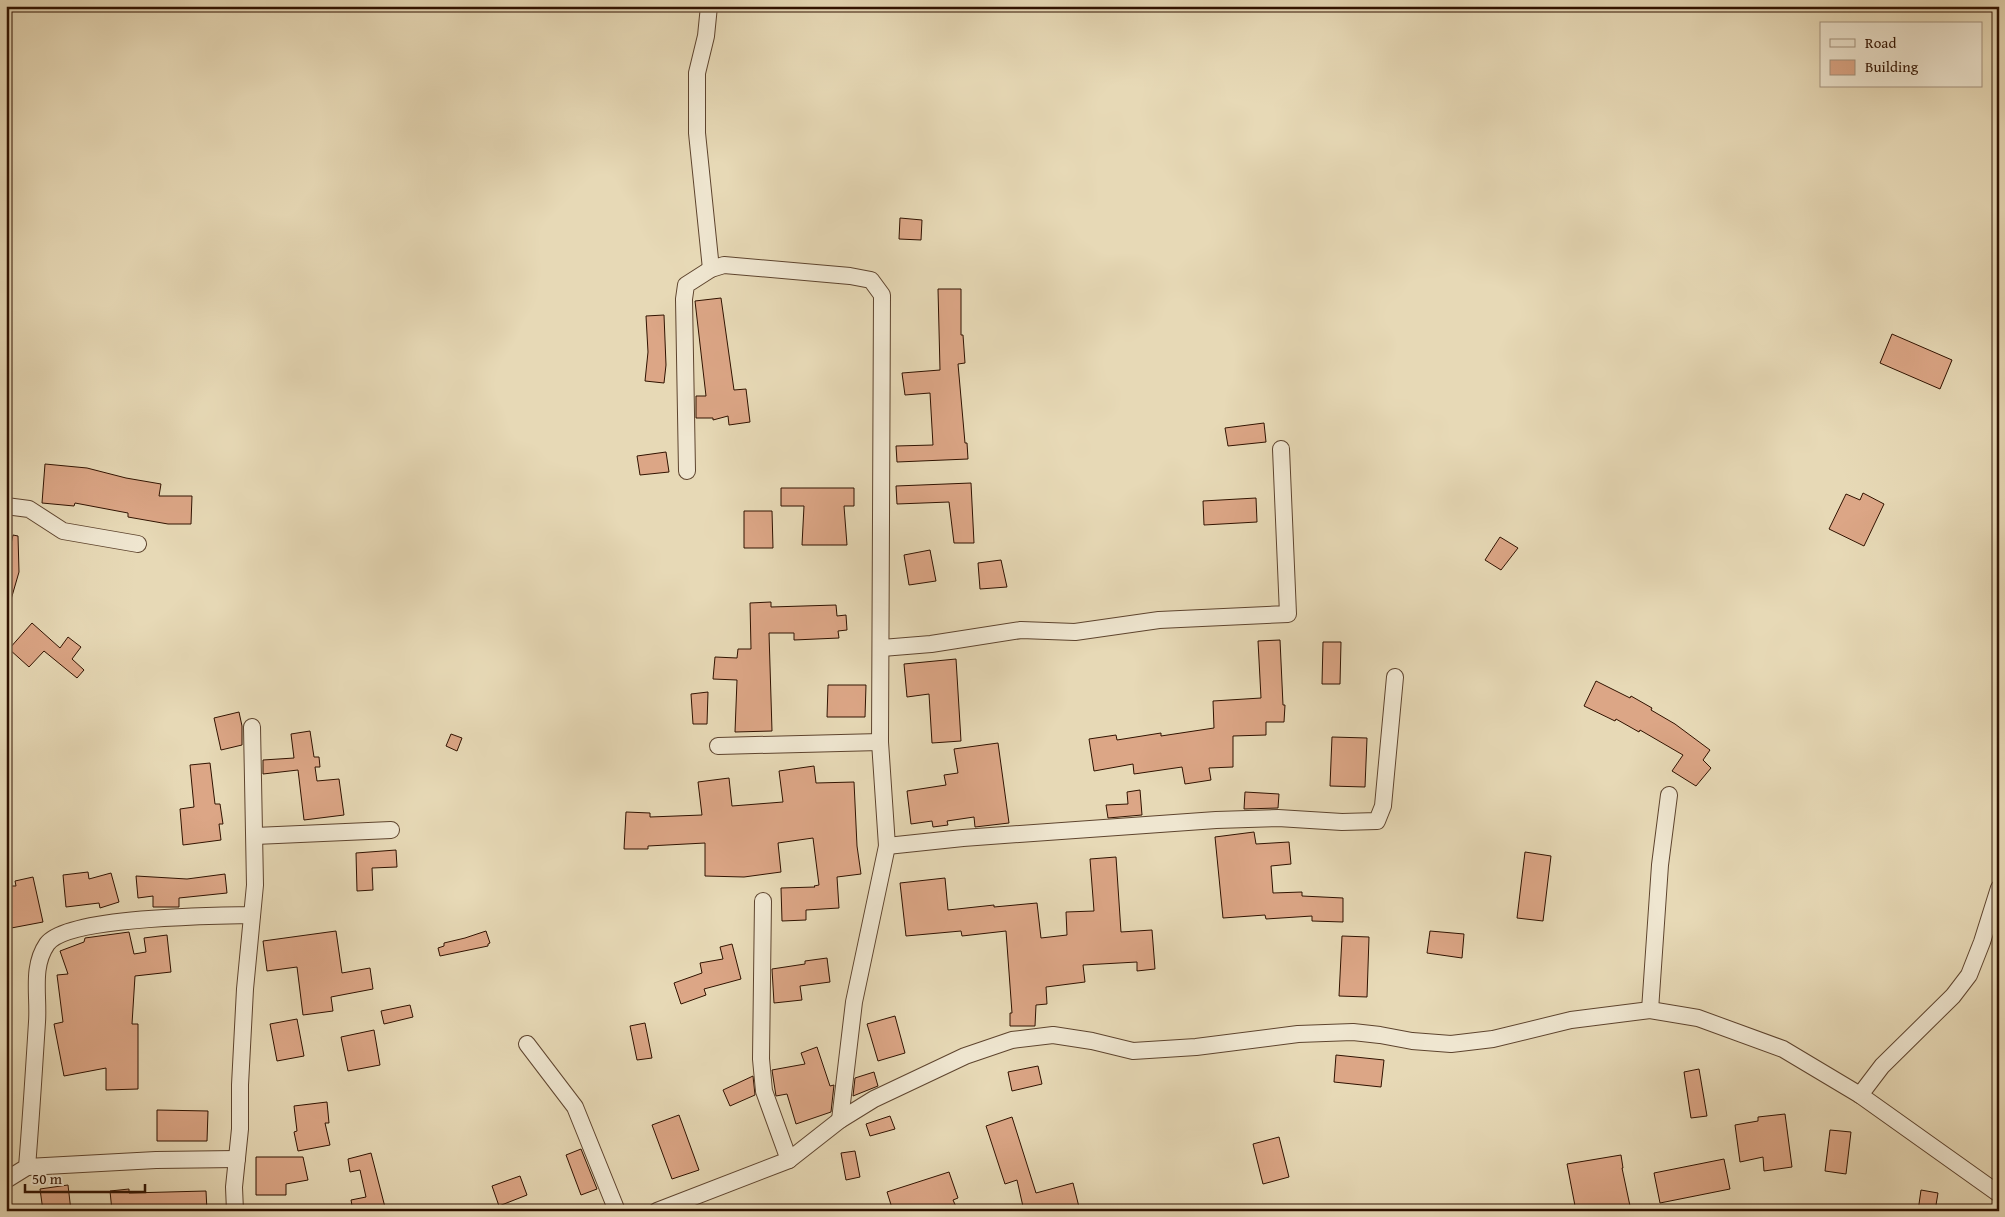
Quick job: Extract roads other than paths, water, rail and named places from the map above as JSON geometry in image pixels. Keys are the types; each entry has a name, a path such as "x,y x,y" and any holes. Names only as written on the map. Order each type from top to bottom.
{"street":[{"path":"709,6 706,36 697,73 697,132 711,269"},
{"path":"687,472 684,299 686,286 711,269 724,265 850,276 870,280 882,295 882,648 880,742 887,846 854,1002 840,1120"},
{"path":"882,648 932,644 1021,630 1075,632 1159,620 1288,614 1281,449"},
{"path":"6,506 29,510 63,532 138,544"},
{"path":"887,846 963,838 1216,820 1278,818 1342,822 1377,821 1383,806 1394,677"},
{"path":"235,1211 234,1187 240,1129 240,1085 245,988 255,885 252,727"},
{"path":"718,746 880,742"},
{"path":"1650,1010 1660,865 1669,795"},
{"path":"255,836 391,830"},
{"path":"1860,1095 1882,1066 1953,996 1969,975 1982,942 1999,888"},
{"path":"763,901 761,1059 764,1091 789,1160"},
{"path":"27,1167 38,1017 36,982 41,956 48,942 65,934 113,922 252,915"},
{"path":"657,1211 789,1160 840,1120 874,1099 965,1056 1020,1039 1053,1035 1133,1051 1196,1047 1298,1034 1353,1032 1380,1034 1412,1041 1451,1044 1493,1039 1571,1020 1650,1010 1698,1018 1783,1049 1860,1095 1999,1194"},
{"path":"527,1044 575,1107 617,1211"},
{"path":"6,1180 27,1167 156,1160 237,1159"}]}
